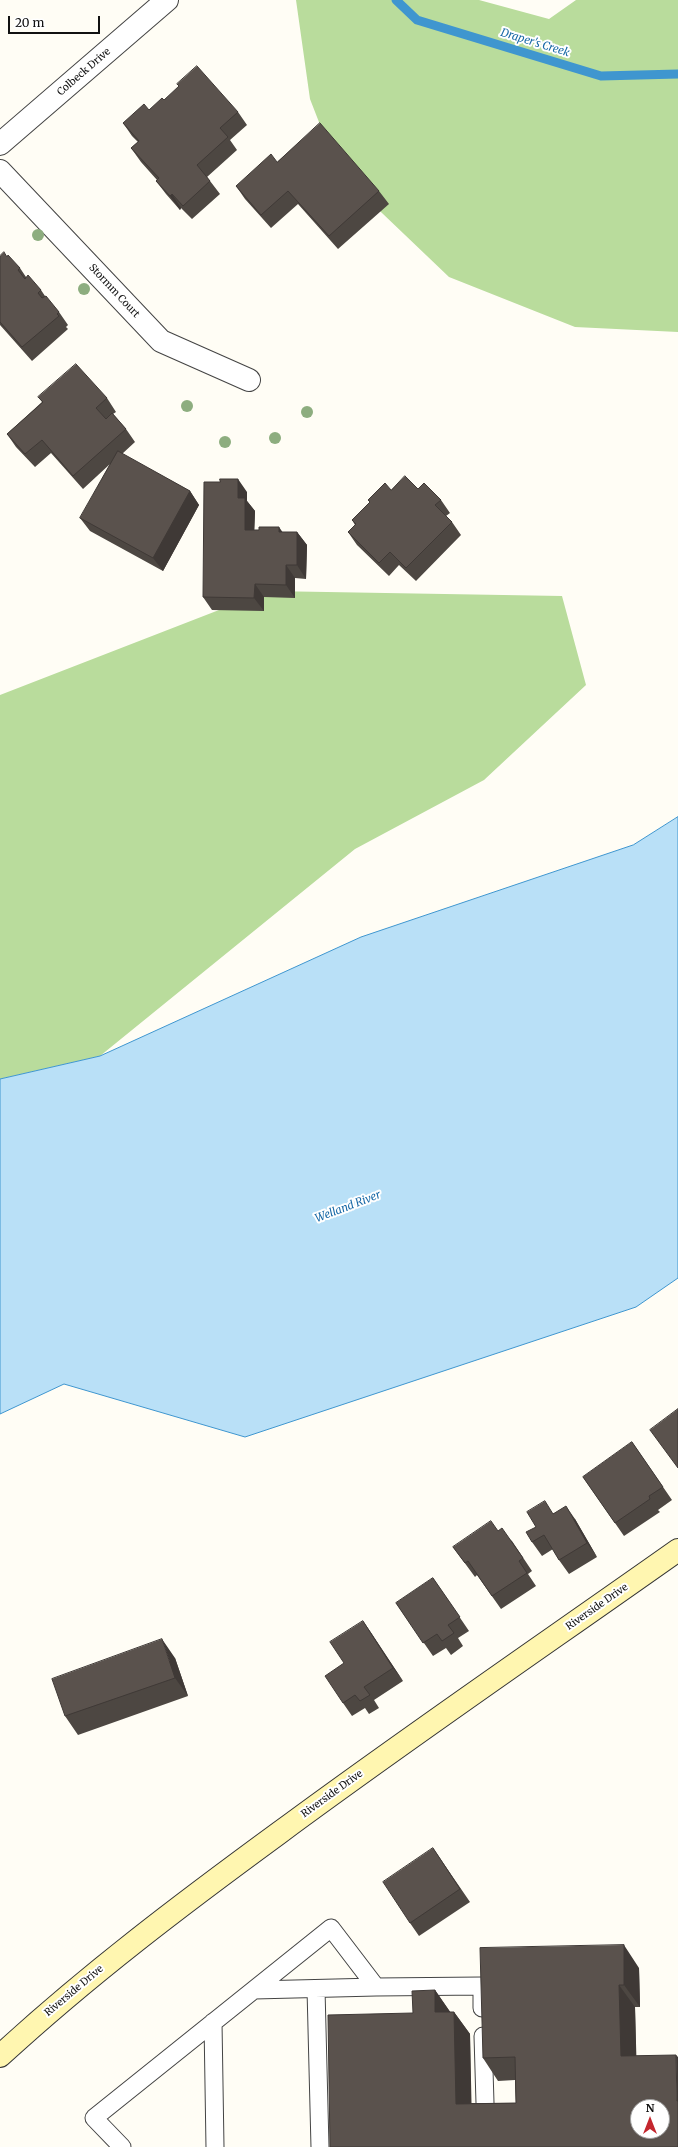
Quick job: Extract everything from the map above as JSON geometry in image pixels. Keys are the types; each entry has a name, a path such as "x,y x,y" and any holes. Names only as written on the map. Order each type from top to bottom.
{"street":[{"name":"Colbeck Drive","path":"0,144 167,0"},
{"name":"Stormm Court","path":"0,170 161,341 249,380"},
{"name":"Riverside Drive","path":"0,2056 57,2004 128,1946 232,1868 340,1788 678,1550"}],"lane":[{"path":"122,2147 94,2118 331,1928 376,1988"},
{"path":"254,1990 482,1986 485,2103"},
{"path":"316,1989 320,2147"},
{"path":"213,2022 215,2147"}],"green space":[{"path":"296,0 479,0 549,19 576,0 678,0 678,332 575,327 449,277 338,171 310,99"},
{"path":"268,591 562,596 586,685 484,780 355,849 100,1056 0,1079 0,695"}],"water":[{"name":"Welland River","path":"678,817 678,1278 636,1307 245,1437 64,1384 0,1414 0,1079 100,1056 361,937 633,845"}],"building":[{"path":"197,66 238,112 220,128 228,137 197,165 210,181 183,206 172,194 170,196 156,181 159,178 131,148 139,141 123,123 144,104 149,110 162,98 164,100 179,86 177,84"},
{"path":"320,123 379,191 329,236 288,191 261,215 236,186 271,154 277,162"},
{"path":"4,252 7,257 8,255 20,268 18,270 25,279 28,275 41,290 38,293 42,298 46,296 59,312 57,314 59,316 22,347 0,322 0,256"},
{"path":"76,364 107,398 96,408 106,419 112,413 126,429 73,476 42,440 25,454 7,434 43,402 38,397"},
{"path":"118,451 190,491 153,558 80,518"},
{"path":"405,476 418,489 424,483 441,500 435,505 452,522 406,568 390,552 379,563 348,532 356,524 352,520 370,502 368,500 385,483 391,490"},
{"path":"220,479 238,479 238,498 245,498 245,530 259,530 259,527 279,527 279,532 297,532 297,565 286,565 286,585 255,584 254,598 203,597 204,482 220,482"},
{"path":"678,1409 678,1468 650,1430"},
{"path":"632,1442 663,1487 649,1496 650,1499 615,1523 583,1477"},
{"path":"545,1501 553,1514 566,1506 587,1543 559,1560 544,1535 532,1542 526,1532 536,1527 527,1512"},
{"path":"491,1521 498,1531 502,1528 523,1558 519,1561 527,1573 492,1596 468,1561 465,1563 453,1547"},
{"path":"433,1578 460,1617 448,1625 454,1633 442,1641 437,1634 423,1643 396,1603"},
{"path":"363,1621 393,1668 364,1687 370,1695 360,1701 355,1695 343,1703 325,1676 344,1663 330,1642"},
{"path":"162,1639 175,1678 65,1716 52,1679"},
{"path":"433,1848 460,1889 410,1923 383,1882"},
{"path":"624,1945 624,1985 619,1985 621,2056 676,2055 678,2147 330,2147 328,2015 413,2013 412,1991 435,1990 435,2012 454,2012 456,2104 516,2103 515,2057 483,2058 480,1948"}],"waterway":[{"name":"Draper's Creek","path":"396,0 417,20 601,76 678,74"}]}
